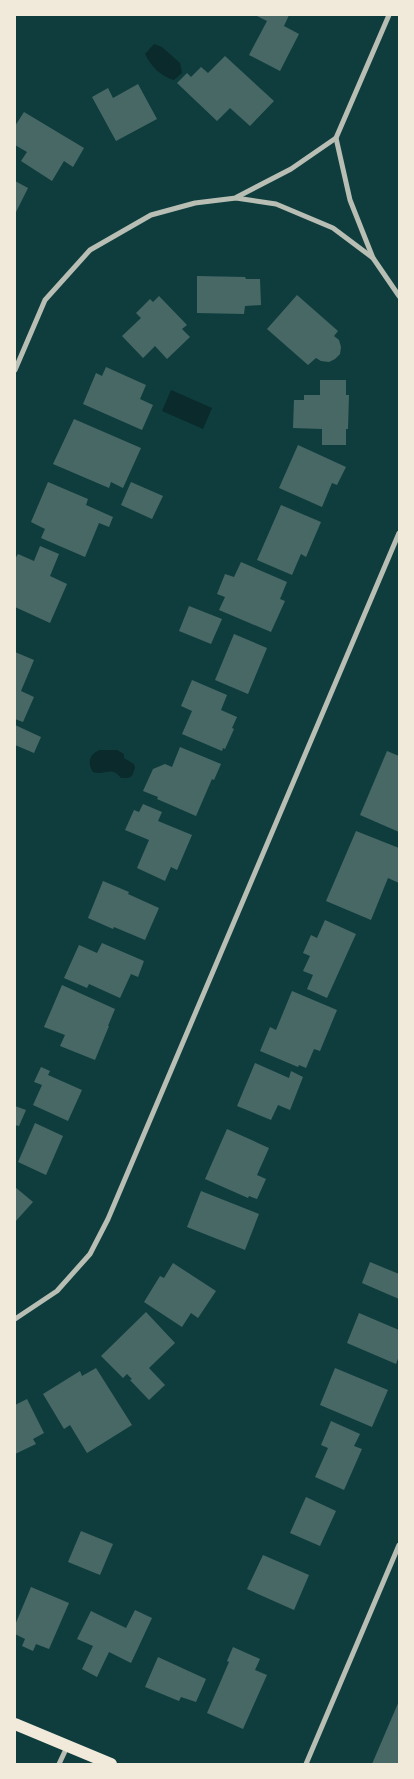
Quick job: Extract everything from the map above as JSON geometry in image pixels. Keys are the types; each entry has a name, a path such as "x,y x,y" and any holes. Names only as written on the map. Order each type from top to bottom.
{"main road":[{"path":"15,1724 111,1764"}],"street":[{"path":"236,198 291,169 336,138 389,15"},
{"path":"336,138 350,200 373,258 399,296"},
{"path":"15,370 45,300 90,250 151,215 195,203 236,198 276,204 333,228 373,258"},
{"path":"15,1319 56,1291 90,1254 108,1219 399,533"},
{"path":"306,1764 399,1545"},
{"path":"59,1764 67,1746"}],"water":[{"path":"154,44 162,47 180,63 182,73 174,80 161,74 147,58 145,54"},
{"path":"171,390 212,408 203,429 162,411"},
{"path":"100,750 117,750 124,754 124,758 134,764 135,768 132,776 121,778 111,771 93,772 90,759 93,754"}],"building":[{"path":"255,15 289,15 284,26 299,34 280,71 249,55 267,21"},
{"path":"225,56 274,101 250,126 230,108 217,121 177,83 187,73 191,77 201,67 208,73"},
{"path":"138,84 157,119 116,141 92,97 108,88 113,98"},
{"path":"24,112 84,148 73,167 64,161 52,181 21,161 27,152 15,145 15,126"},
{"path":"15,181 28,188 15,214"},
{"path":"197,276 260,279 261,305 245,306 244,314 197,313"},
{"path":"297,295 338,331 334,336 339,340 341,347 340,354 335,359 329,362 316,358 308,365 267,329"},
{"path":"159,296 187,325 182,329 190,337 167,359 155,346 143,358 122,336 141,318 136,313 150,299 153,302"},
{"path":"106,367 146,385 140,399 153,405 142,430 83,404 96,373 102,376"},
{"path":"320,380 346,380 346,395 349,395 346,445 322,445 322,429 293,428 294,400 304,400 304,395 320,395"},
{"path":"74,419 141,448 123,488 111,482 109,488 53,464"},
{"path":"298,445 346,467 337,485 332,483 322,507 279,488"},
{"path":"48,482 88,499 86,505 113,517 109,527 99,523 85,557 41,538 45,529 31,522"},
{"path":"131,482 163,496 152,519 121,505"},
{"path":"281,505 321,522 306,557 301,554 292,575 257,560"},
{"path":"40,546 59,554 50,576 67,584 50,623 15,607 15,559 18,554 34,561"},
{"path":"241,562 287,582 280,599 285,601 271,632 219,610 225,597 217,594 225,574 234,577"},
{"path":"189,606 222,619 211,644 179,631"},
{"path":"234,634 267,648 248,694 215,680"},
{"path":"15,652 34,660 21,691 34,697 23,722 15,719"},
{"path":"192,680 227,695 221,710 237,717 232,728 234,729 225,749 223,748 222,751 182,734 192,711 181,706"},
{"path":"15,725 41,737 34,753 15,745"},
{"path":"180,747 221,764 214,780 212,779 196,816 143,791 153,769 165,764 172,767"},
{"path":"387,751 399,756 399,832 360,815"},
{"path":"143,804 162,812 158,821 192,835 177,870 171,867 165,881 137,868 149,840 125,830 134,810 139,812"},
{"path":"356,831 399,848 399,883 388,878 371,920 326,901"},
{"path":"103,881 159,908 145,940 88,918"},
{"path":"325,920 356,934 327,998 307,989 313,975 303,971 310,956 303,953 311,935 317,938"},
{"path":"102,943 144,961 138,977 131,974 120,998 89,984 87,988 64,978 79,945 97,953"},
{"path":"62,985 115,1009 95,1060 60,1046 65,1035 44,1027"},
{"path":"292,991 337,1010 320,1051 314,1049 306,1068 299,1065 298,1067 260,1051 270,1027 276,1030"},
{"path":"255,1063 289,1078 291,1071 303,1077 290,1110 278,1105 271,1120 237,1106"},
{"path":"41,1067 50,1071 48,1075 82,1090 68,1121 33,1105 42,1085 34,1082"},
{"path":"15,1106 26,1110 19,1126 15,1125"},
{"path":"35,1123 63,1136 46,1175 18,1162"},
{"path":"227,1129 269,1148 257,1175 266,1179 257,1199 249,1196 248,1198 205,1179"},
{"path":"15,1187 33,1202 15,1222"},
{"path":"201,1191 259,1214 245,1250 187,1227"},
{"path":"370,1262 399,1274 399,1299 362,1283"},
{"path":"173,1263 216,1291 198,1318 191,1313 182,1327 144,1302 160,1276 164,1278"},
{"path":"146,1312 175,1343 149,1368 165,1385 149,1400 130,1380 132,1379 127,1374 123,1378 101,1356"},
{"path":"359,1313 399,1330 399,1356 396,1364 347,1343"},
{"path":"96,1368 132,1425 87,1453 70,1425 64,1429 43,1394 80,1371 82,1376"},
{"path":"335,1368 388,1390 372,1427 320,1405"},
{"path":"27,1399 44,1433 33,1439 36,1444 15,1454 15,1405"},
{"path":"331,1421 360,1434 354,1446 362,1449 344,1490 315,1477 328,1448 321,1445"},
{"path":"306,1497 336,1511 320,1546 290,1533"},
{"path":"81,1531 113,1544 100,1575 68,1562"},
{"path":"263,1555 309,1575 294,1610 247,1589"},
{"path":"31,1587 69,1603 49,1649 36,1644 33,1651 22,1646 25,1639 15,1634 15,1625"},
{"path":"135,1610 152,1618 131,1663 109,1652 97,1677 82,1669 93,1646 77,1639 91,1611 126,1628"},
{"path":"233,1647 260,1659 255,1670 267,1675 243,1729 207,1713 229,1662 227,1661"},
{"path":"158,1657 206,1679 196,1702 181,1697 179,1701 145,1687"},
{"path":"399,1701 399,1764 372,1764"}]}
